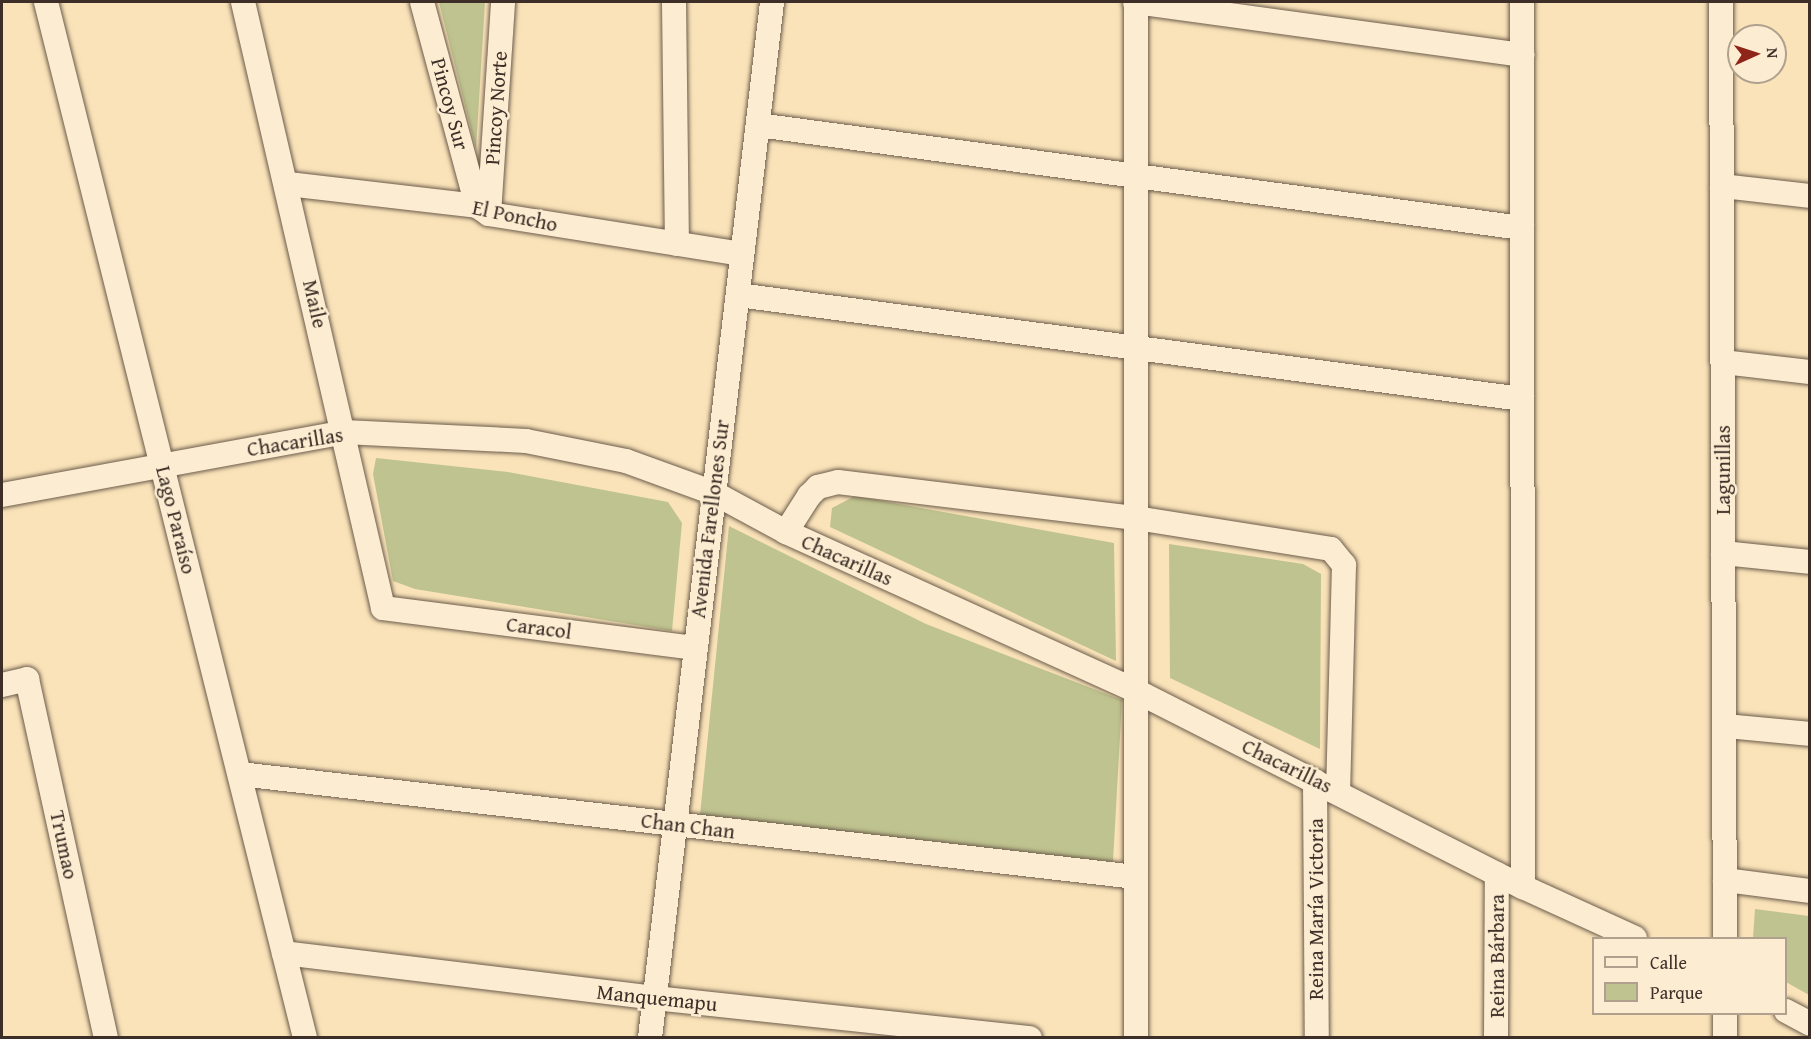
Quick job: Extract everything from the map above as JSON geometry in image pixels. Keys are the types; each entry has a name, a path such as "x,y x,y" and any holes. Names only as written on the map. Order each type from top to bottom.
{"street":[{"name":"Lago Paraíso","path":"46,2 305,1038"},
{"name":"Maile","path":"243,2 288,184 383,608"},
{"name":"Pincoy Sur","path":"422,2 483,210"},
{"name":"Pincoy Norte","path":"483,210 503,2"},
{"path":"674,2 677,244"},
{"name":"Avenida Farellones Sur","path":"650,1038 772,2"},
{"path":"1136,1038 1136,2 1522,55"},
{"path":"1522,2 1523,887"},
{"name":"Lagunillas","path":"1721,2 1723,553 1726,726 1725,937"},
{"path":"758,125 1522,228"},
{"name":"El Poncho","path":"288,184 483,210 742,254"},
{"path":"1722,186 1809,196"},
{"path":"738,295 1522,399"},
{"path":"1723,362 1809,372"},
{"name":"Chacarillas","path":"2,495 344,432 526,441 626,461 714,493 786,532 1136,691 1338,791 1523,887 1631,937"},
{"path":"786,532 818,488 838,482 1136,518 1331,549 1340,556 1344,565 1338,791"},
{"path":"1723,553 1809,562"},
{"name":"Caracol","path":"383,608 695,648"},
{"name":"Trumao","path":"2,684 27,679 106,1038"},
{"path":"1726,726 1809,734"},
{"name":"Chan Chan","path":"240,774 1136,877"},
{"name":"Reina María Victoria","path":"1315,781 1317,1038"},
{"name":"Reina Bárbara","path":"1496,1038 1497,874"},
{"path":"1725,880 1809,891"},
{"name":"Manquemapu","path":"285,953 655,998 1030,1038"},
{"path":"1787,1012 1809,1024"},
{"path":"1725,1015 1725,1038"}],"green space":[{"path":"439,2 485,2 476,149"},
{"path":"376,458 508,472 668,502 682,523 672,631 415,589 393,581 373,474"},
{"path":"855,496 1114,543 1116,661 830,527 832,508"},
{"path":"729,526 926,624 1122,700 1113,862 700,815"},
{"path":"1169,544 1303,564 1321,574 1320,749 1170,678"},
{"path":"1755,909 1809,916 1809,995 1787,983 1787,937 1753,937"}]}
